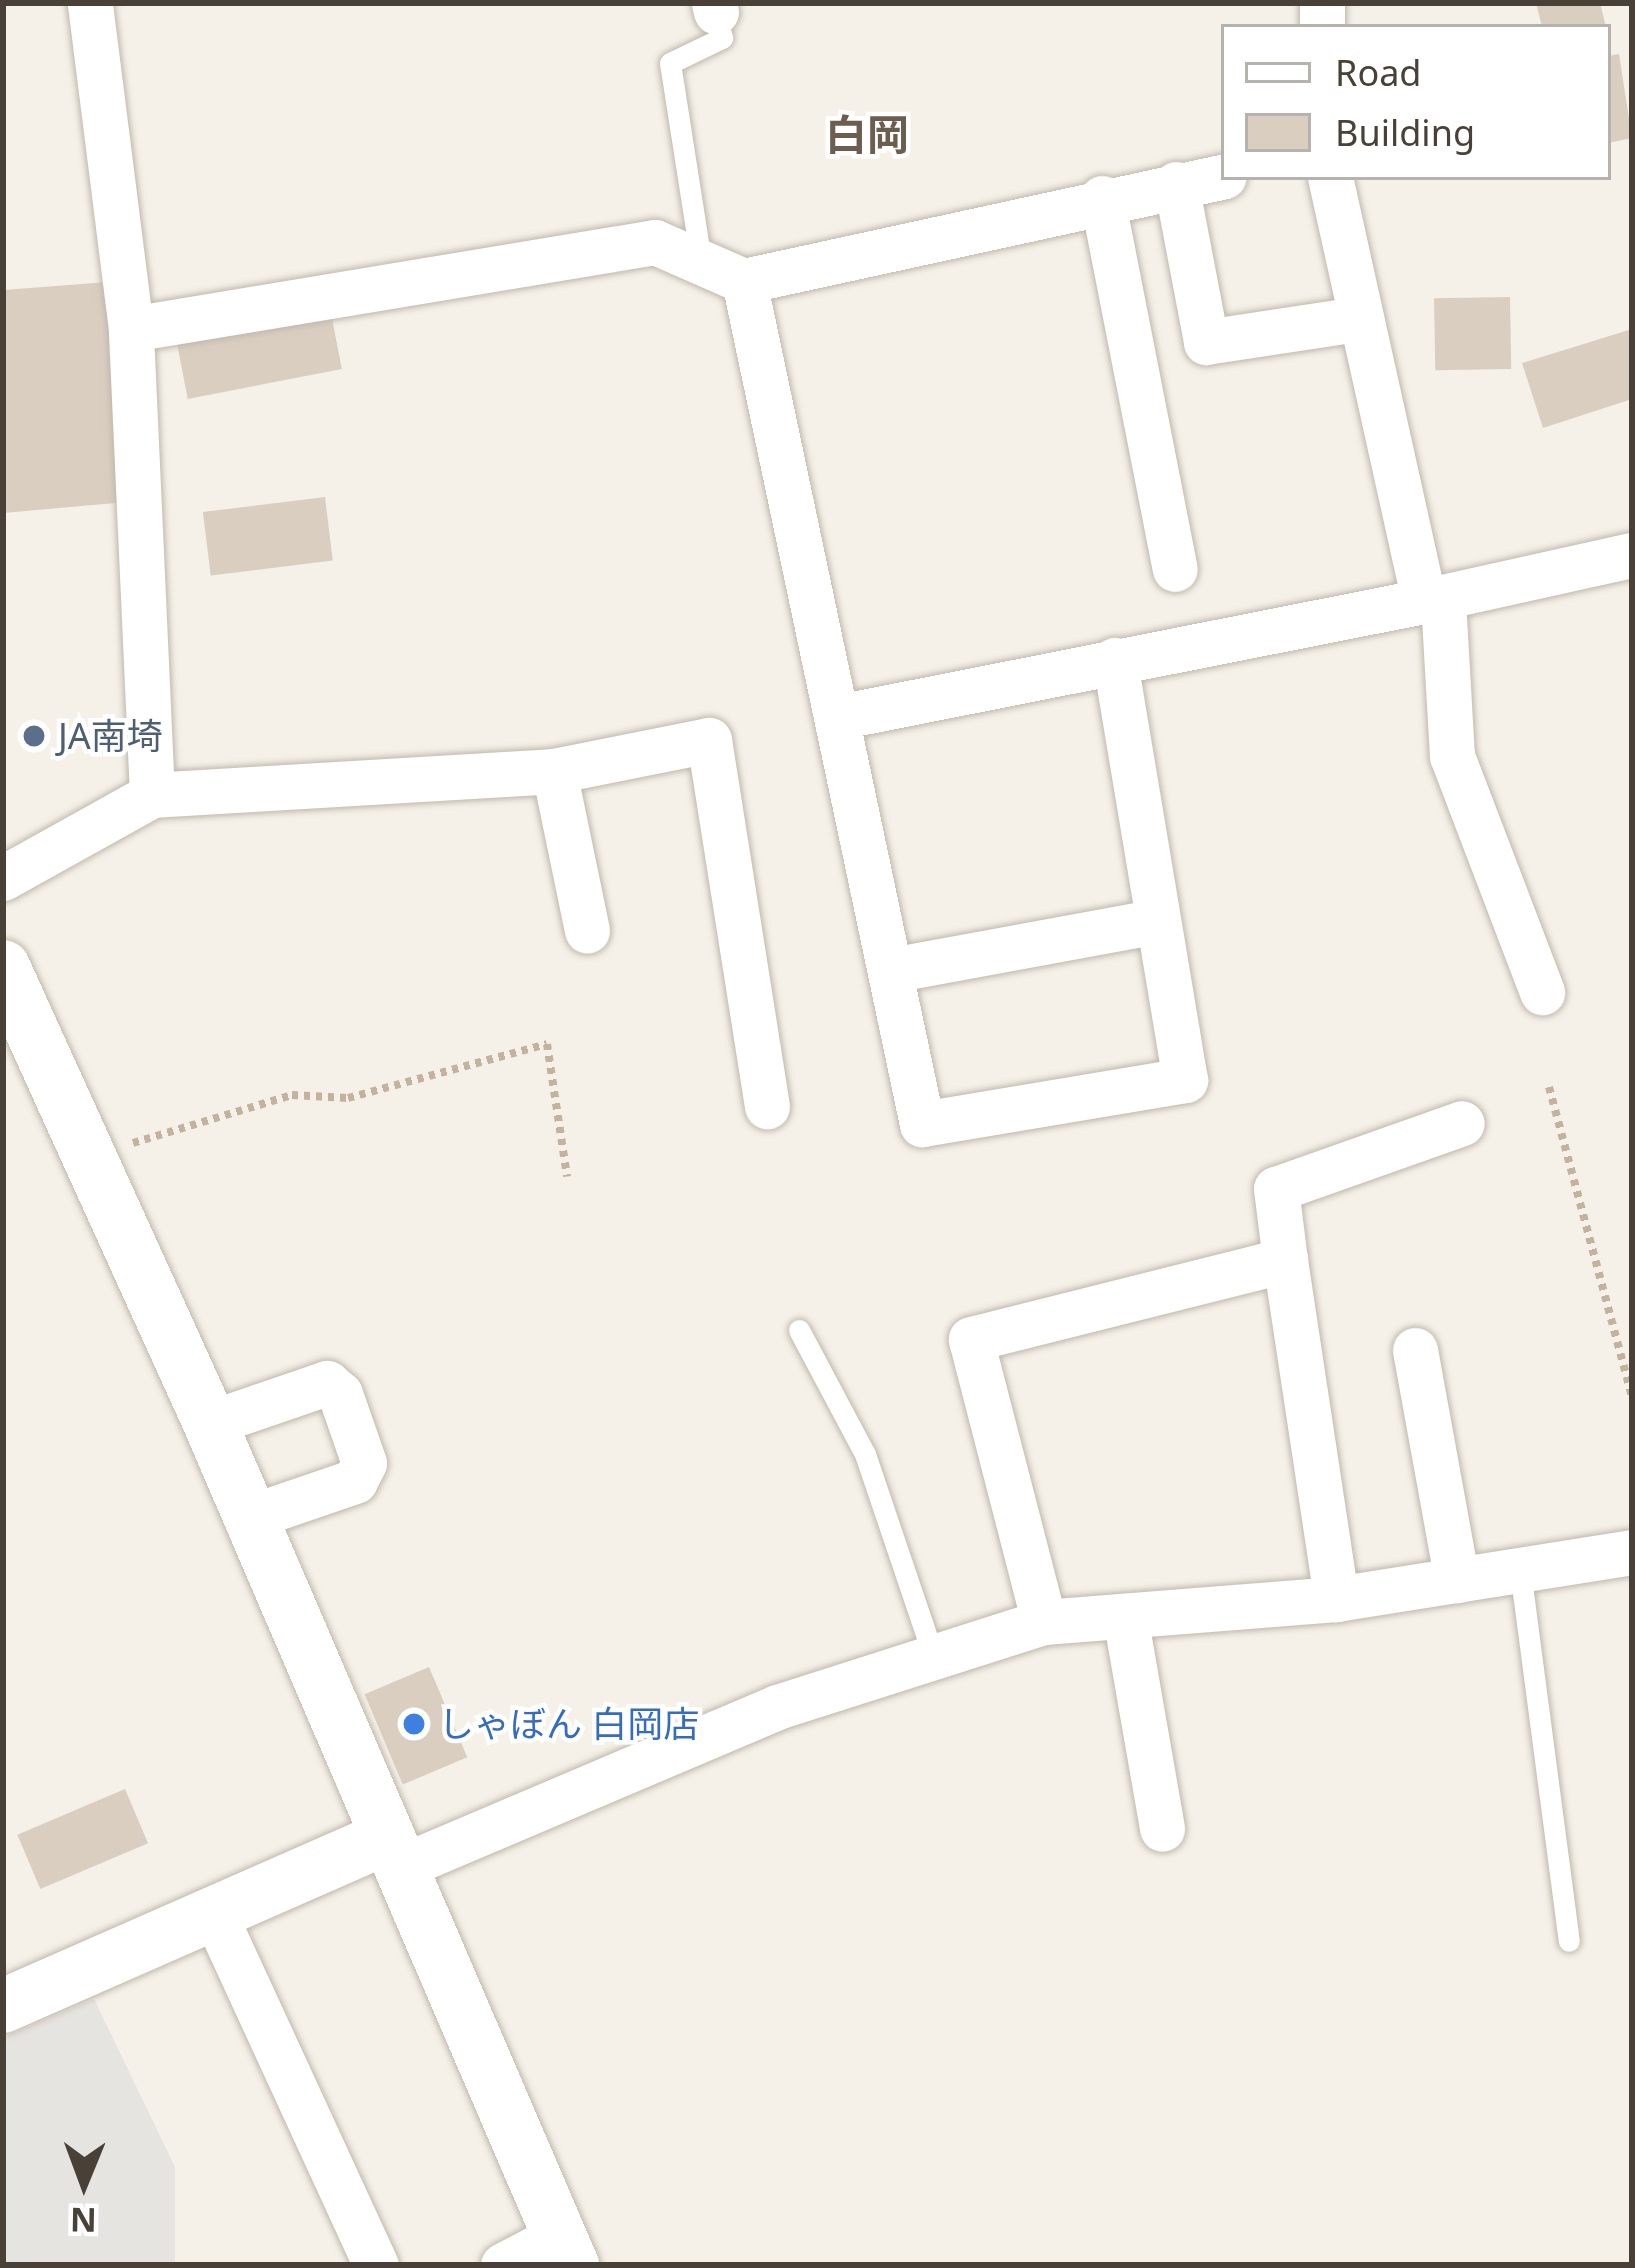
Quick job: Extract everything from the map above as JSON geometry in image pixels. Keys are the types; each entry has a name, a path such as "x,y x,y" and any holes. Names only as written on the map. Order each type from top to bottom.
{"street":[{"path":"90,3 131,329 152,795"},
{"path":"131,329 655,242 744,280 1102,198 1221,176"},
{"path":"1331,180 1358,319 1434,600 1452,756 1542,992"},
{"path":"1176,184 1205,342 1358,319"},
{"path":"1102,198 1175,569"},
{"path":"744,280 922,1124 1185,1080 1115,660"},
{"path":"838,717 1434,600 1632,555"},
{"path":"3,878 152,795 554,771 709,740 767,1106"},
{"path":"554,771 587,931"},
{"path":"891,970 1157,921"},
{"path":"3,967 210,1423 565,2250 503,2265"},
{"path":"1336,1599 1276,1189 1462,1123"},
{"path":"1044,1622 971,1339 1285,1260"},
{"path":"1415,1350 1457,1580"},
{"path":"210,1423 327,1383 340,1394 364,1463 355,1481 250,1516"},
{"path":"3,2006 213,1911 396,1852 777,1707 1044,1622 1336,1599 1632,1552"},
{"path":"1125,1616 1162,1829"},
{"path":"213,1911 376,2265"}],"lane":[{"path":"701,262 670,63 722,38 715,8"},
{"path":"799,1330 865,1454 934,1658"},
{"path":"1520,1570 1569,1941"}],"path":[{"path":"90,1156 292,1095 348,1098 547,1044 567,1177"},
{"path":"1549,1088 1632,1396"}],"shaded area":[{"path":"94,1999 175,2167 175,2265 3,2265 3,2038"}],"building":[{"path":"1536,3 1600,3 1605,24 1541,24"},
{"path":"1619,54 1632,138 1611,142 1611,55"},
{"path":"108,282 127,502 3,513 3,290"},
{"path":"1510,297 1511,369 1435,370 1434,298"},
{"path":"331,313 342,369 188,399 177,343"},
{"path":"1632,329 1632,399 1543,428 1522,363"},
{"path":"325,497 333,561 211,576 203,512"},
{"name":"しゃぼん 白岡店","path":"429,1667 467,1757 403,1785 365,1694"},
{"path":"125,1789 148,1843 40,1889 17,1835"}],"place":[{"name":"JA南埼","path":"34,736"},
{"name":"しゃぼん 白岡店","path":"414,1724"}],"district":[{"name":"白岡","path":"867,134"}]}
